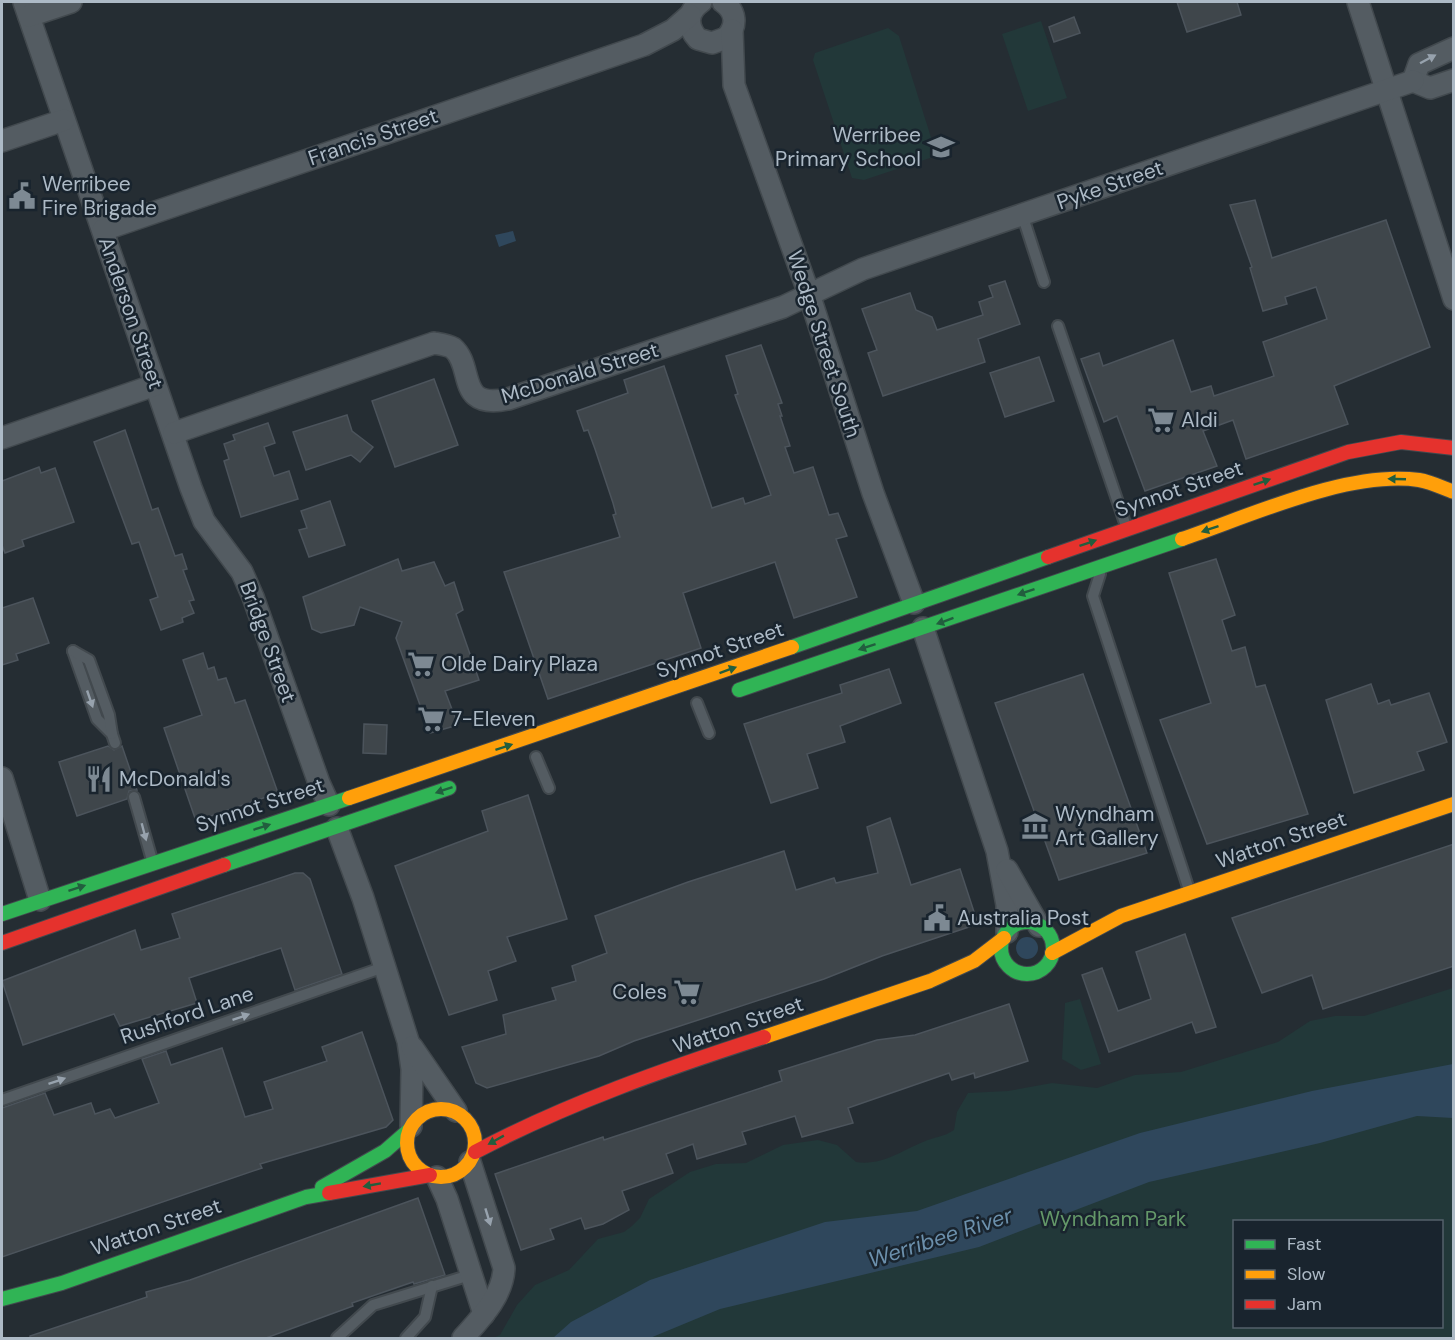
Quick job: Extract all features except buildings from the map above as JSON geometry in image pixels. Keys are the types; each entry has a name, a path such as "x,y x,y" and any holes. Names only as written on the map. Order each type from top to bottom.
{"main road":[{"name":"Synnot Street","path":"2,914 688,684 1348,452 1385,442 1425,442 1454,448"},
{"name":"Synnot Street","path":"730,693 1343,484 1387,478 1421,480 1454,492"},
{"path":"1127,529 1141,553"},
{"path":"914,603 923,628"},
{"path":"688,684 697,703"},
{"path":"530,738 536,757"},
{"path":"2,943 189,875 337,828 458,785"},
{"name":"Watton Street","path":"1052,953 1121,916 1454,804"},
{"path":"329,805 337,828"},
{"path":"40,900 59,921"},
{"name":"Watton Street","path":"1081,922 1121,916"},
{"path":"1041,926 1051,939 1052,953 1041,970 1028,974 1015,971 1004,960 1002,953 1005,935 1018,924 1061,926"},
{"name":"Watton Street","path":"516,1116 556,1110 934,980 995,949 1005,935"},
{"name":"Watton Street","path":"934,980 986,972 1015,971"},
{"path":"460,1114 475,1133 473,1157 456,1174 433,1176 420,1170 408,1152 410,1128 418,1118 436,1108 488,1118"},
{"name":"Watton Street","path":"473,1157 556,1110"},
{"name":"Watton Street","path":"306,1197 385,1151 410,1128"},
{"name":"Watton Street","path":"2,1299 19,1296 306,1197 433,1176"},
{"name":"Watton Street","path":"2,1306 19,1296"}],"street":[{"path":"26,9 71,2"},
{"name":"Wedge Street South","path":"723,2 732,12 734,85"},
{"path":"1358,2 1454,299"},
{"name":"Wedge Street South","path":"695,6 690,26 734,85 809,294 873,492 914,603"},
{"name":"Francis Street","path":"103,230 644,45 673,30 695,6"},
{"name":"Anderson Street","path":"26,9 192,488"},
{"path":"702,41 722,41 732,30"},
{"name":"Francis Street","path":"644,45 702,41"},
{"path":"1413,81 1419,64 1454,48"},
{"name":"Pyke Street","path":"809,294 863,269 1413,81 1430,88 1454,80"},
{"path":"2,141 64,120"},
{"name":"McDonald Street","path":"174,433 434,343 452,348 458,356 469,388 475,394 498,401 508,399 783,307 809,294"},
{"path":"2,438 155,385"},
{"name":"Bridge Street","path":"192,488 204,521 242,572 253,597 319,783 329,805"},
{"path":"923,628 997,851 1007,905 1005,935"},
{"path":"2,778 40,900"},
{"path":"337,828 350,860 408,1041 412,1070 410,1128"},
{"path":"997,851 1041,926"},
{"path":"408,1041 460,1114"},
{"path":"463,1338 484,1314 500,1287 504,1269 473,1157"},
{"path":"433,1176 447,1199 484,1314"}],"lane":[{"path":"1022,214 1044,282"},
{"path":"1058,327 1127,529"},
{"path":"1102,566 1093,596 1190,893"},
{"path":"74,651 97,719 113,739"},
{"path":"697,703 709,733"},
{"path":"536,757 549,788"},
{"path":"134,797 153,863"},
{"name":"Rushford Lane","path":"2,1100 384,967"},
{"path":"337,1338 373,1305 470,1275"},
{"path":"406,1338 425,1317 432,1286"}],"green space":[{"path":"1041,21 1067,98 1028,111 1002,34"},
{"path":"888,28 899,36 935,150 930,158 864,180 852,178 813,60 815,53"},
{"name":"Wyndham Park","path":"1453,988 1453,1338 493,1338 500,1335 517,1305 535,1285 569,1270 598,1239 624,1232 640,1218 649,1199 690,1172 716,1164 746,1163 783,1145 818,1140 837,1145 856,1162 883,1160 954,1130 957,1112 968,1093 1008,1091 1052,1083 1097,1088 1135,1075 1181,1072 1278,1042 1310,1021 1335,1016 1364,1016"},
{"path":"1080,999 1101,1064 1081,1070 1062,1059 1065,1003"}],"water":[{"path":"513,231 516,241 499,247 495,235"},
{"path":"1023,937 1031,937 1038,944 1038,952 1031,959 1023,959 1016,952 1016,944"},
{"name":"Werribee River","path":"1453,1064 1453,1118 1417,1116 1320,1143 1149,1182 979,1247 720,1309 650,1338 553,1338 571,1322 650,1280 825,1222 917,1211 1140,1133 1312,1091"}],"traffic: fast":[{"path":"739,690 1182,539"},
{"path":"792,647 1048,557"},
{"path":"224,865 449,788"},
{"path":"2,914 349,798"},
{"path":"1027,922 1037,924 1045,930 1051,938 1053,948 1051,958 1045,966 1037,972 1027,974 1017,972 1009,966 1003,958 1001,948 1003,938 1009,930 1017,924 1027,922"},
{"path":"322,1187 385,1151 409,1130"},
{"path":"2,1299 62,1283 306,1197 329,1193"}],"traffic: slow":[{"path":"1182,539 1299,497 1362,482 1391,479 1419,480 1454,492"},
{"path":"349,798 792,647"},
{"path":"1052,953 1121,916 1454,804"},
{"path":"764,1037 930,981 974,961 1004,938"},
{"path":"434,1109 448,1109 460,1114 470,1124 475,1143 470,1162 460,1172 448,1177 434,1177 422,1172 412,1162 407,1150 407,1136 412,1124 422,1114 434,1109"}],"traffic: jam":[{"path":"1048,557 1348,452 1401,442 1454,448"},
{"path":"2,943 224,865"},
{"path":"475,1152 545,1118 617,1088 764,1037"},
{"path":"329,1193 430,1175"}],"place":[{"name":"Werribee Primary School","path":"941,147"},
{"name":"Werribee Fire Brigade","path":"22,196"},
{"name":"Aldi","path":"1161,420"},
{"name":"Olde Dairy Plaza","path":"421,664"},
{"name":"7-Eleven","path":"431,719"},
{"name":"McDonald's","path":"99,779"},
{"name":"Wyndham Art Gallery","path":"1035,826"},
{"name":"Australia Post","path":"937,918"},
{"name":"Coles","path":"687,992"}]}
